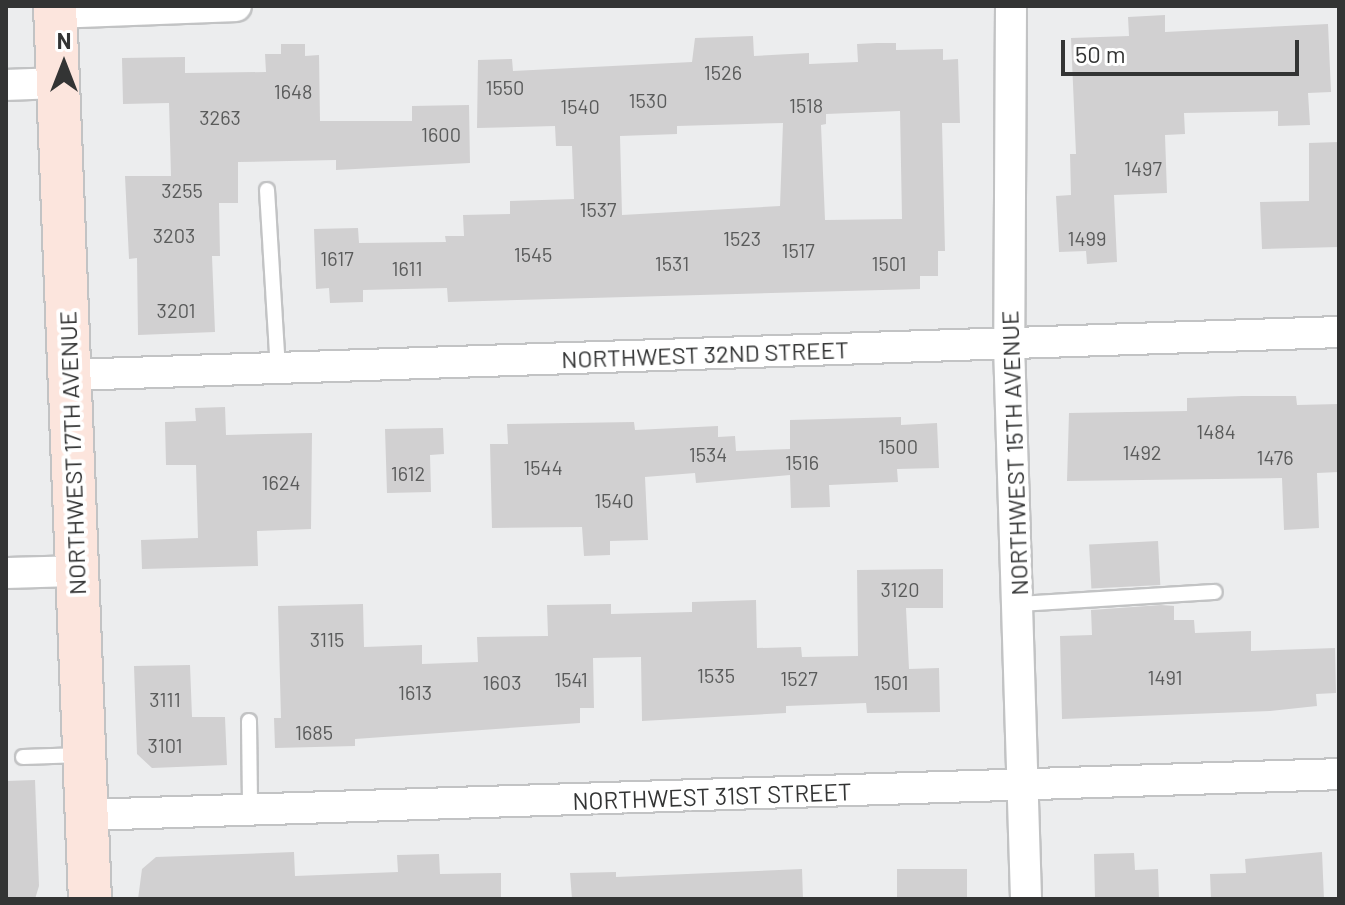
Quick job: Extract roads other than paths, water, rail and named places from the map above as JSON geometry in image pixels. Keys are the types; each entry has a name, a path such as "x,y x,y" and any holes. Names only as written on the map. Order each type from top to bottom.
{"main road":[{"name":"NORTHWEST 17TH AVENUE","path":"55,10 90,899"}],"street":[{"path":"55,10 236,6"},
{"name":"NORTHWEST 15TH AVENUE","path":"1011,6 1009,345 1026,899"},
{"path":"6,85 58,83"},
{"name":"NORTHWEST 32ND STREET","path":"70,375 1339,332"},
{"path":"6,573 76,571"},
{"name":"NORTHWEST 31ST STREET","path":"86,815 1024,787 1339,774"}],"lane":[{"path":"267,190 278,368"},
{"path":"1018,604 1215,592"},
{"path":"249,721 250,809"},
{"path":"23,757 83,755"}]}
